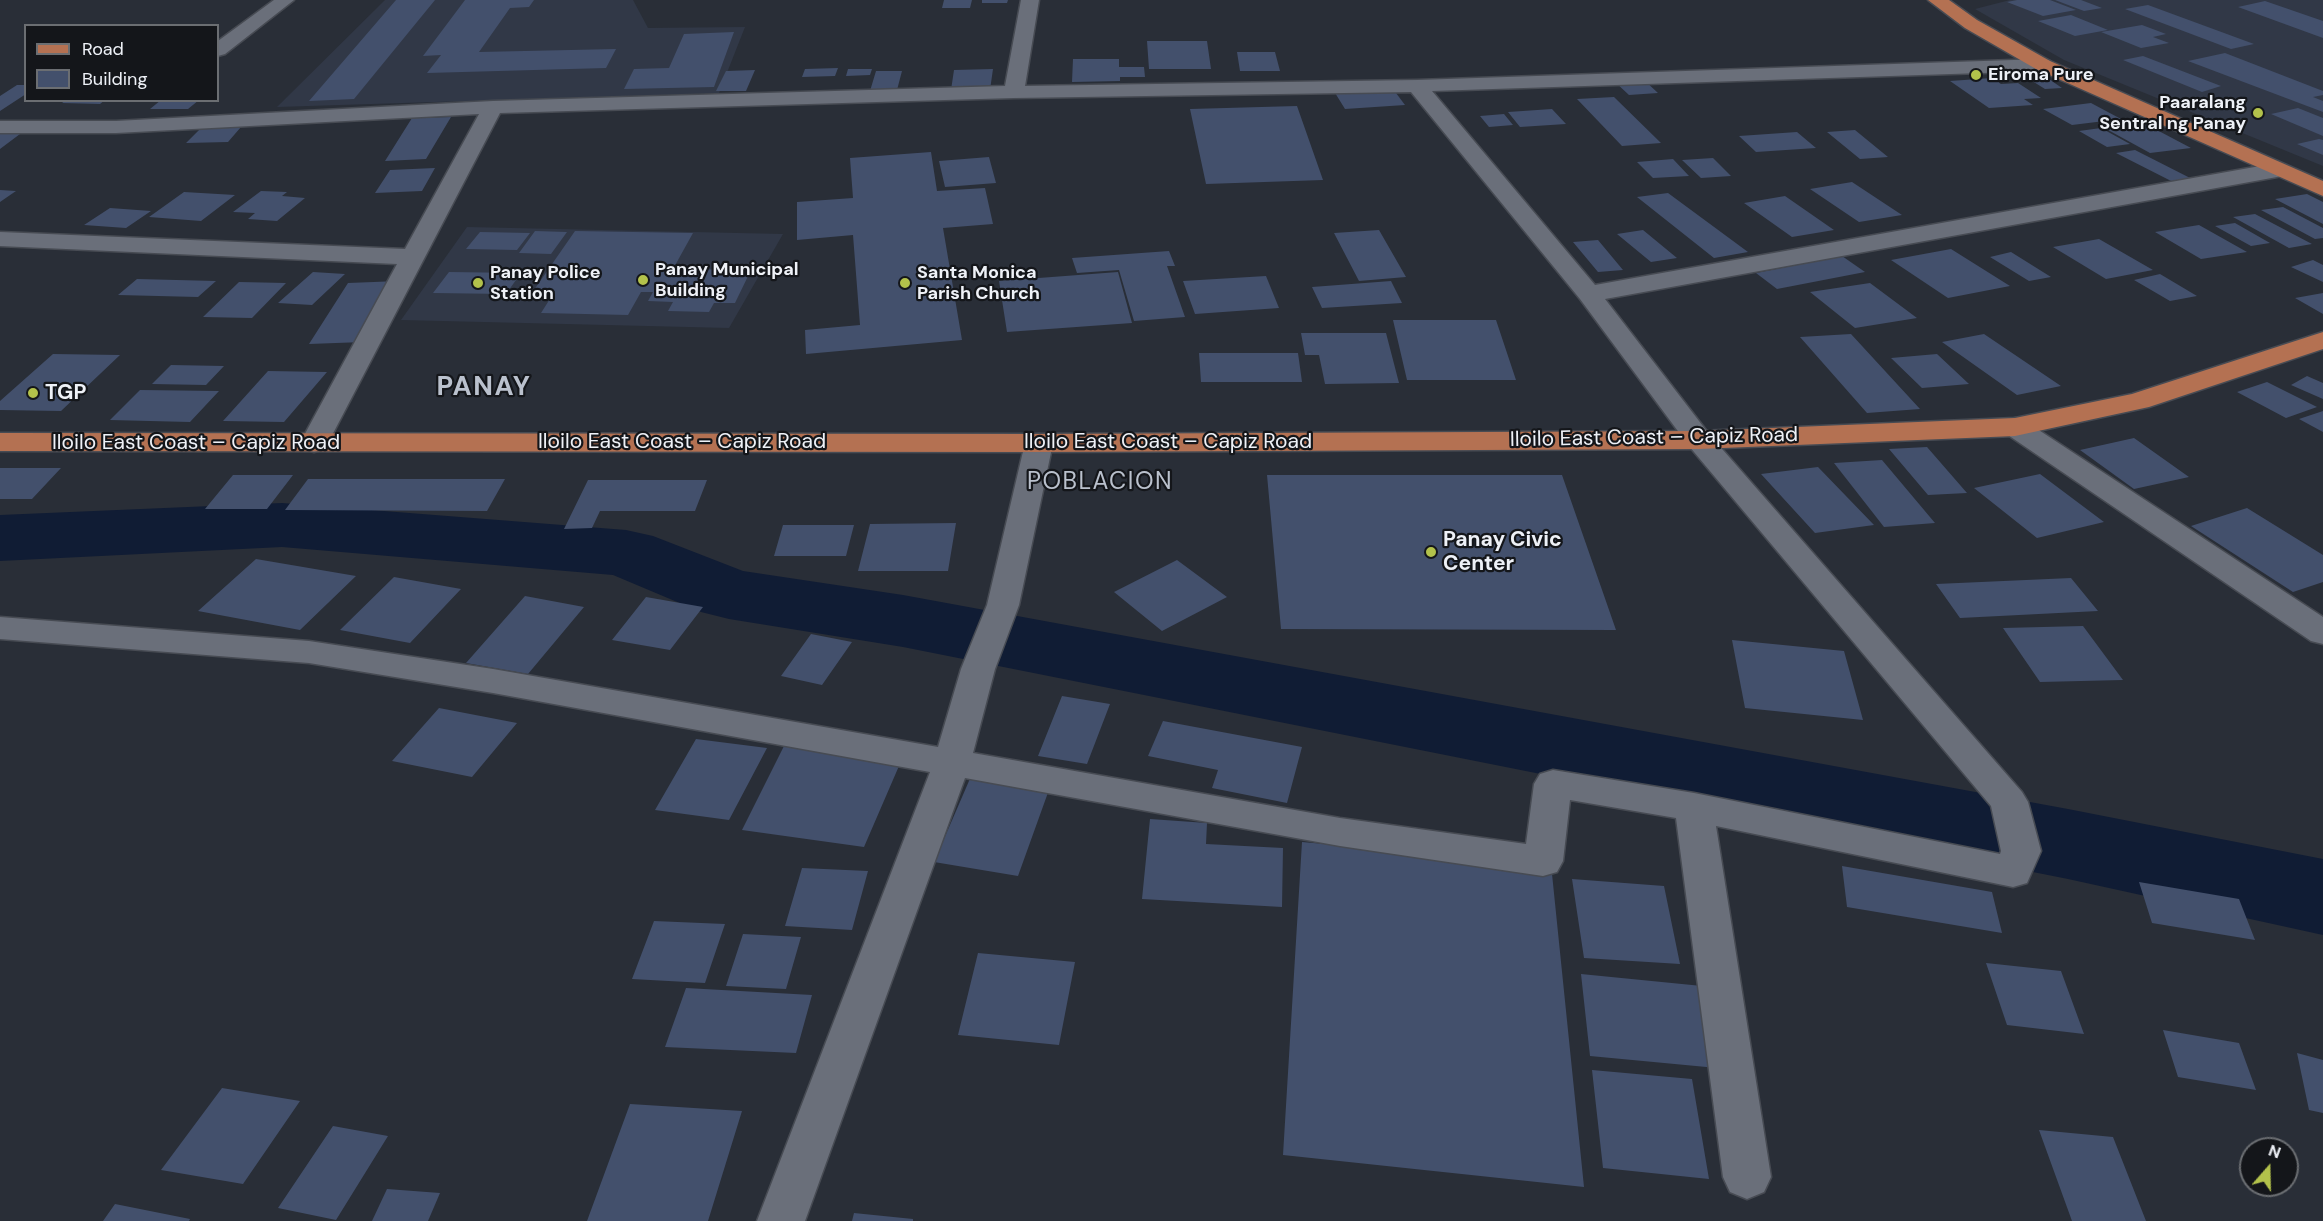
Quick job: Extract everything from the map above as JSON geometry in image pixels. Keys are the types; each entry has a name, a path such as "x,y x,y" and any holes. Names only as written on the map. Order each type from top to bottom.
{"main road":[{"path":"1937,0 1971,24 2043,64 2323,189"},
{"name":"Iloilo East Coast – Capiz Road","path":"0,442 1039,443 1699,440 2015,427 2139,401 2323,340"}],"street":[{"path":"219,49 285,0"},
{"path":"1014,92 1030,0"},
{"path":"0,127 116,127 493,107 1014,92 1417,86 2043,64"},
{"path":"0,628 309,652 493,681 1340,832 1543,861 1553,784 1694,807 2013,872 2021,851 2009,802 1699,440 1588,294 1417,86"},
{"path":"116,127 142,107"},
{"path":"314,443 493,107"},
{"path":"1588,294 2277,170"},
{"path":"0,239 414,257"},
{"path":"2015,427 2323,633"},
{"path":"781,1221 952,764 978,669 1003,605 1039,443"},
{"path":"1694,807 1747,1177"}],"shaded area":[{"path":"385,0 633,0 648,28 745,27 719,93 277,107"},
{"name":"Paaralang Sentral ng Panay","path":"2010,0 2323,0 2323,166 2064,60 1975,9"},
{"path":"467,227 783,234 729,328 401,320"}],"building":[{"path":"396,0 435,0 354,99 309,101"},
{"path":"465,0 534,0 529,7 510,8 479,52 616,49 606,68 427,73 441,55 423,56"},
{"path":"944,0 972,0 970,8 942,8"},
{"path":"982,0 1008,0 1007,3 982,3"},
{"path":"2050,0 2076,10 2043,16 2007,2"},
{"path":"2055,0 2081,0 2102,8 2084,11"},
{"path":"2265,1 2323,21 2323,38 2238,7"},
{"path":"2148,5 2254,44 2231,49 2125,9"},
{"path":"2071,15 2108,30 2075,36 2038,21"},
{"path":"2142,25 2166,34 2153,37 2169,43 2141,48 2101,32"},
{"path":"734,32 714,87 624,89 634,69 669,68 684,34"},
{"path":"1147,41 1207,41 1211,69 1149,69"},
{"path":"1237,52 1275,52 1280,71 1240,71"},
{"path":"2225,53 2323,91 2323,95 2313,97 2323,101 2323,112 2188,61"},
{"path":"2143,56 2221,86 2202,92 2123,60"},
{"path":"1073,59 1119,59 1119,67 1144,67 1145,77 1120,77 1120,81 1072,82"},
{"path":"838,68 835,76 802,77 805,69"},
{"path":"848,69 872,69 870,75 846,76"},
{"path":"993,69 990,90 951,90 954,70"},
{"path":"755,70 746,91 716,91 726,71"},
{"path":"876,71 902,71 897,90 870,91"},
{"path":"2046,77 2062,88 2045,89 2029,79"},
{"path":"1992,78 2001,84 2018,83 2041,98 2024,99 2033,105 1989,108 1950,81"},
{"path":"1644,80 1658,93 1629,95 1615,82"},
{"path":"17,85 24,85 24,95 0,111 0,96"},
{"path":"1390,85 1405,105 1345,109 1332,88"},
{"path":"1614,97 1661,143 1622,146 1577,99"},
{"path":"63,102 102,102 100,104"},
{"path":"159,102 197,102 188,109 150,109"},
{"path":"2091,103 2121,119 2072,125 2043,109"},
{"path":"1297,106 1323,180 1206,184 1190,109"},
{"path":"2298,108 2323,118 2323,136 2271,114"},
{"path":"1552,109 1566,124 1520,127 1508,112"},
{"path":"1504,114 1513,125 1489,127 1480,116"},
{"path":"451,117 426,159 385,161 412,118"},
{"path":"2138,120 2191,148 2150,153 2099,125"},
{"path":"241,127 228,142 186,143 200,129"},
{"path":"2101,128 2130,144 2107,147 2079,131"},
{"path":"1855,130 1888,157 1860,159 1827,132"},
{"path":"1797,132 1816,148 1756,152 1739,136"},
{"path":"0,134 20,134 0,149"},
{"path":"2323,140 2323,155 2297,144"},
{"path":"2135,150 2198,182 2179,185 2116,153"},
{"name":"Santa Monica Parish Church","path":"931,152 937,191 985,188 993,224 943,228 962,340 806,354 805,330 860,325 853,235 797,240 797,202 853,198 850,158"},
{"path":"989,157 996,183 945,187 939,161"},
{"path":"1713,158 1731,176 1701,178 1682,160"},
{"path":"1673,159 1689,176 1653,178 1637,162"},
{"path":"435,168 422,191 375,193 390,170"},
{"path":"1852,182 1902,215 1859,222 1810,189"},
{"path":"0,190 16,191 0,202"},
{"path":"261,191 287,192 282,196 305,198 277,221 248,219 255,213 233,212"},
{"path":"184,192 235,195 201,221 149,217"},
{"path":"1668,193 1748,252 1714,258 1637,197"},
{"path":"2307,194 2323,202 2323,224 2275,199"},
{"path":"1785,196 1834,230 1792,237 1744,203"},
{"path":"2283,207 2323,228 2323,238 2315,239 2261,210"},
{"path":"110,208 151,211 126,228 84,225"},
{"path":"2255,214 2312,244 2289,248 2233,217"},
{"path":"2235,223 2270,243 2251,246 2215,226"},
{"path":"2199,225 2247,252 2201,259 2155,232"},
{"path":"1379,230 1406,277 1359,281 1334,233"},
{"path":"1643,230 1677,258 1651,262 1617,234"},
{"path":"535,231 567,232 551,254 519,253"},
{"name":"Panay Municipal Building","path":"575,231 693,233 673,269 751,270 735,303 714,303 709,312 668,311 673,302 648,301 653,292 641,292 628,315 541,313 555,291 534,290"},
{"path":"480,232 530,233 517,250 466,249"},
{"path":"2099,239 2153,270 2106,279 2053,247"},
{"path":"1598,240 1623,270 1598,272 1573,242"},
{"path":"1951,249 2010,286 1948,298 1891,260"},
{"path":"1169,251 1175,266 1167,266 1185,317 1134,321 1119,270 1077,273 1072,258"},
{"path":"2011,252 2051,277 2029,281 1990,257"},
{"path":"1842,256 1865,272 1777,289 1756,273"},
{"path":"2313,260 2323,265 2323,282 2291,267"},
{"path":"313,272 345,274 312,305 278,303"},
{"name":"Panay Police Station","path":"449,272 521,273 506,294 433,293"},
{"path":"1118,272 1132,323 1007,332 999,281"},
{"path":"2160,274 2197,296 2170,301 2134,280"},
{"path":"1266,276 1279,308 1195,314 1183,281"},
{"path":"137,279 216,281 198,297 118,295"},
{"path":"399,281 363,342 309,344 348,283"},
{"path":"1391,281 1402,303 1322,308 1312,287"},
{"path":"239,282 286,283 252,318 203,317"},
{"path":"1870,283 1917,318 1855,328 1810,292"},
{"path":"2323,293 2323,314 2295,298"},
{"path":"1393,320 1496,320 1516,380 1407,380"},
{"path":"1301,333 1386,333 1399,383 1325,384 1319,355 1305,355"},
{"path":"1851,334 1920,409 1867,413 1800,337"},
{"path":"1984,334 2061,386 2017,395 1942,342"},
{"path":"1199,353 1298,353 1302,382 1201,382"},
{"path":"53,354 120,355 61,411 0,410 0,401"},
{"path":"1937,354 1969,384 1922,388 1891,358"},
{"path":"171,365 224,366 206,385 152,384"},
{"path":"268,371 327,372 284,422 223,421"},
{"path":"2307,376 2323,383 2323,399 2291,385"},
{"path":"2267,382 2317,407 2286,418 2237,392"},
{"path":"140,390 219,391 190,422 110,420"},
{"path":"2323,411 2323,432 2299,419"},
{"path":"2134,438 2189,477 2134,489 2080,450"},
{"path":"1927,447 1967,493 1928,495 1889,449"},
{"path":"1882,460 1935,523 1884,527 1834,463"},
{"path":"1818,467 1874,525 1815,533 1761,474"},
{"path":"0,468 61,468 32,499 0,499"},
{"path":"2040,474 2104,522 2037,538 1974,488"},
{"path":"233,475 293,475 267,509 205,509"},
{"name":"Panay Civic Center","path":"1267,475 1562,475 1616,630 1281,629"},
{"path":"308,479 505,479 487,511 285,510"},
{"path":"588,480 707,480 695,511 600,511 592,528 564,529"},
{"path":"2247,508 2323,555 2323,582 2293,592 2191,526"},
{"path":"956,523 948,571 858,571 870,524"},
{"path":"783,525 854,525 846,556 774,556"},
{"path":"256,559 356,576 300,630 198,611"},
{"path":"1177,560 1227,597 1162,631 1114,592"},
{"path":"394,577 461,589 410,643 340,630"},
{"path":"2071,578 2098,611 1960,618 1936,584"},
{"path":"525,596 584,607 528,674 466,663"},
{"path":"646,597 703,607 670,650 612,640"},
{"path":"2083,626 2123,680 2040,682 2003,628"},
{"path":"811,634 852,642 822,685 781,676"},
{"path":"1732,640 1844,651 1863,720 1745,708"},
{"path":"1062,696 1110,704 1087,764 1038,756"},
{"path":"439,708 517,723 472,777 392,761"},
{"path":"1163,721 1302,747 1287,803 1212,788 1218,770 1148,756"},
{"path":"696,739 767,748 729,820 655,810"},
{"path":"785,744 902,759 864,847 742,830"},
{"path":"972,774 1050,787 1018,876 934,862"},
{"path":"1150,819 1207,823 1206,844 1283,848 1282,907 1142,899"},
{"path":"1302,842 1551,864 1584,1187 1283,1155"},
{"path":"1842,866 1992,892 2002,933 1847,907"},
{"path":"802,868 868,871 852,930 785,926"},
{"path":"1572,879 1664,886 1680,964 1584,958"},
{"path":"2139,882 2239,899 2255,940 2152,923"},
{"path":"654,921 725,924 705,983 632,979"},
{"path":"743,934 801,937 786,989 726,986"},
{"path":"978,953 1075,962 1059,1045 958,1035"},
{"path":"1986,963 2061,971 2084,1034 2007,1025"},
{"path":"1581,974 1702,986 1717,1068 1590,1056"},
{"path":"686,988 812,995 796,1053 665,1047"},
{"path":"2163,1030 2239,1043 2256,1090 2178,1077"},
{"path":"2297,1053 2323,1060 2323,1113 2309,1110"},
{"path":"1592,1070 1692,1079 1709,1179 1603,1168"},
{"path":"222,1088 300,1101 243,1184 161,1170"},
{"path":"630,1104 742,1111 708,1221 587,1221"},
{"path":"333,1126 388,1136 336,1220 278,1208"},
{"path":"2039,1130 2113,1137 2146,1221 2072,1221"},
{"path":"387,1189 440,1193 428,1221 372,1221"},
{"path":"115,1204 190,1219 189,1221 103,1221"},
{"path":"854,1213 913,1219 913,1221 852,1221"}],"waterway":[{"path":"0,538 282,525 626,553 729,594 903,621 2068,844 2323,897"}],"place":[{"name":"Eiroma Pure","path":"1976,75"},
{"name":"Paaralang Sentral ng Panay","path":"2258,113"},
{"name":"Panay Municipal Building","path":"643,280"},
{"name":"Panay Police Station","path":"478,283"},
{"name":"Santa Monica Parish Church","path":"905,283"},
{"name":"TGP","path":"33,393"},
{"name":"Panay Civic Center","path":"1431,552"}],"district":[{"name":"PANAY","path":"484,388"},
{"name":"POBLACION","path":"1100,483"}]}
